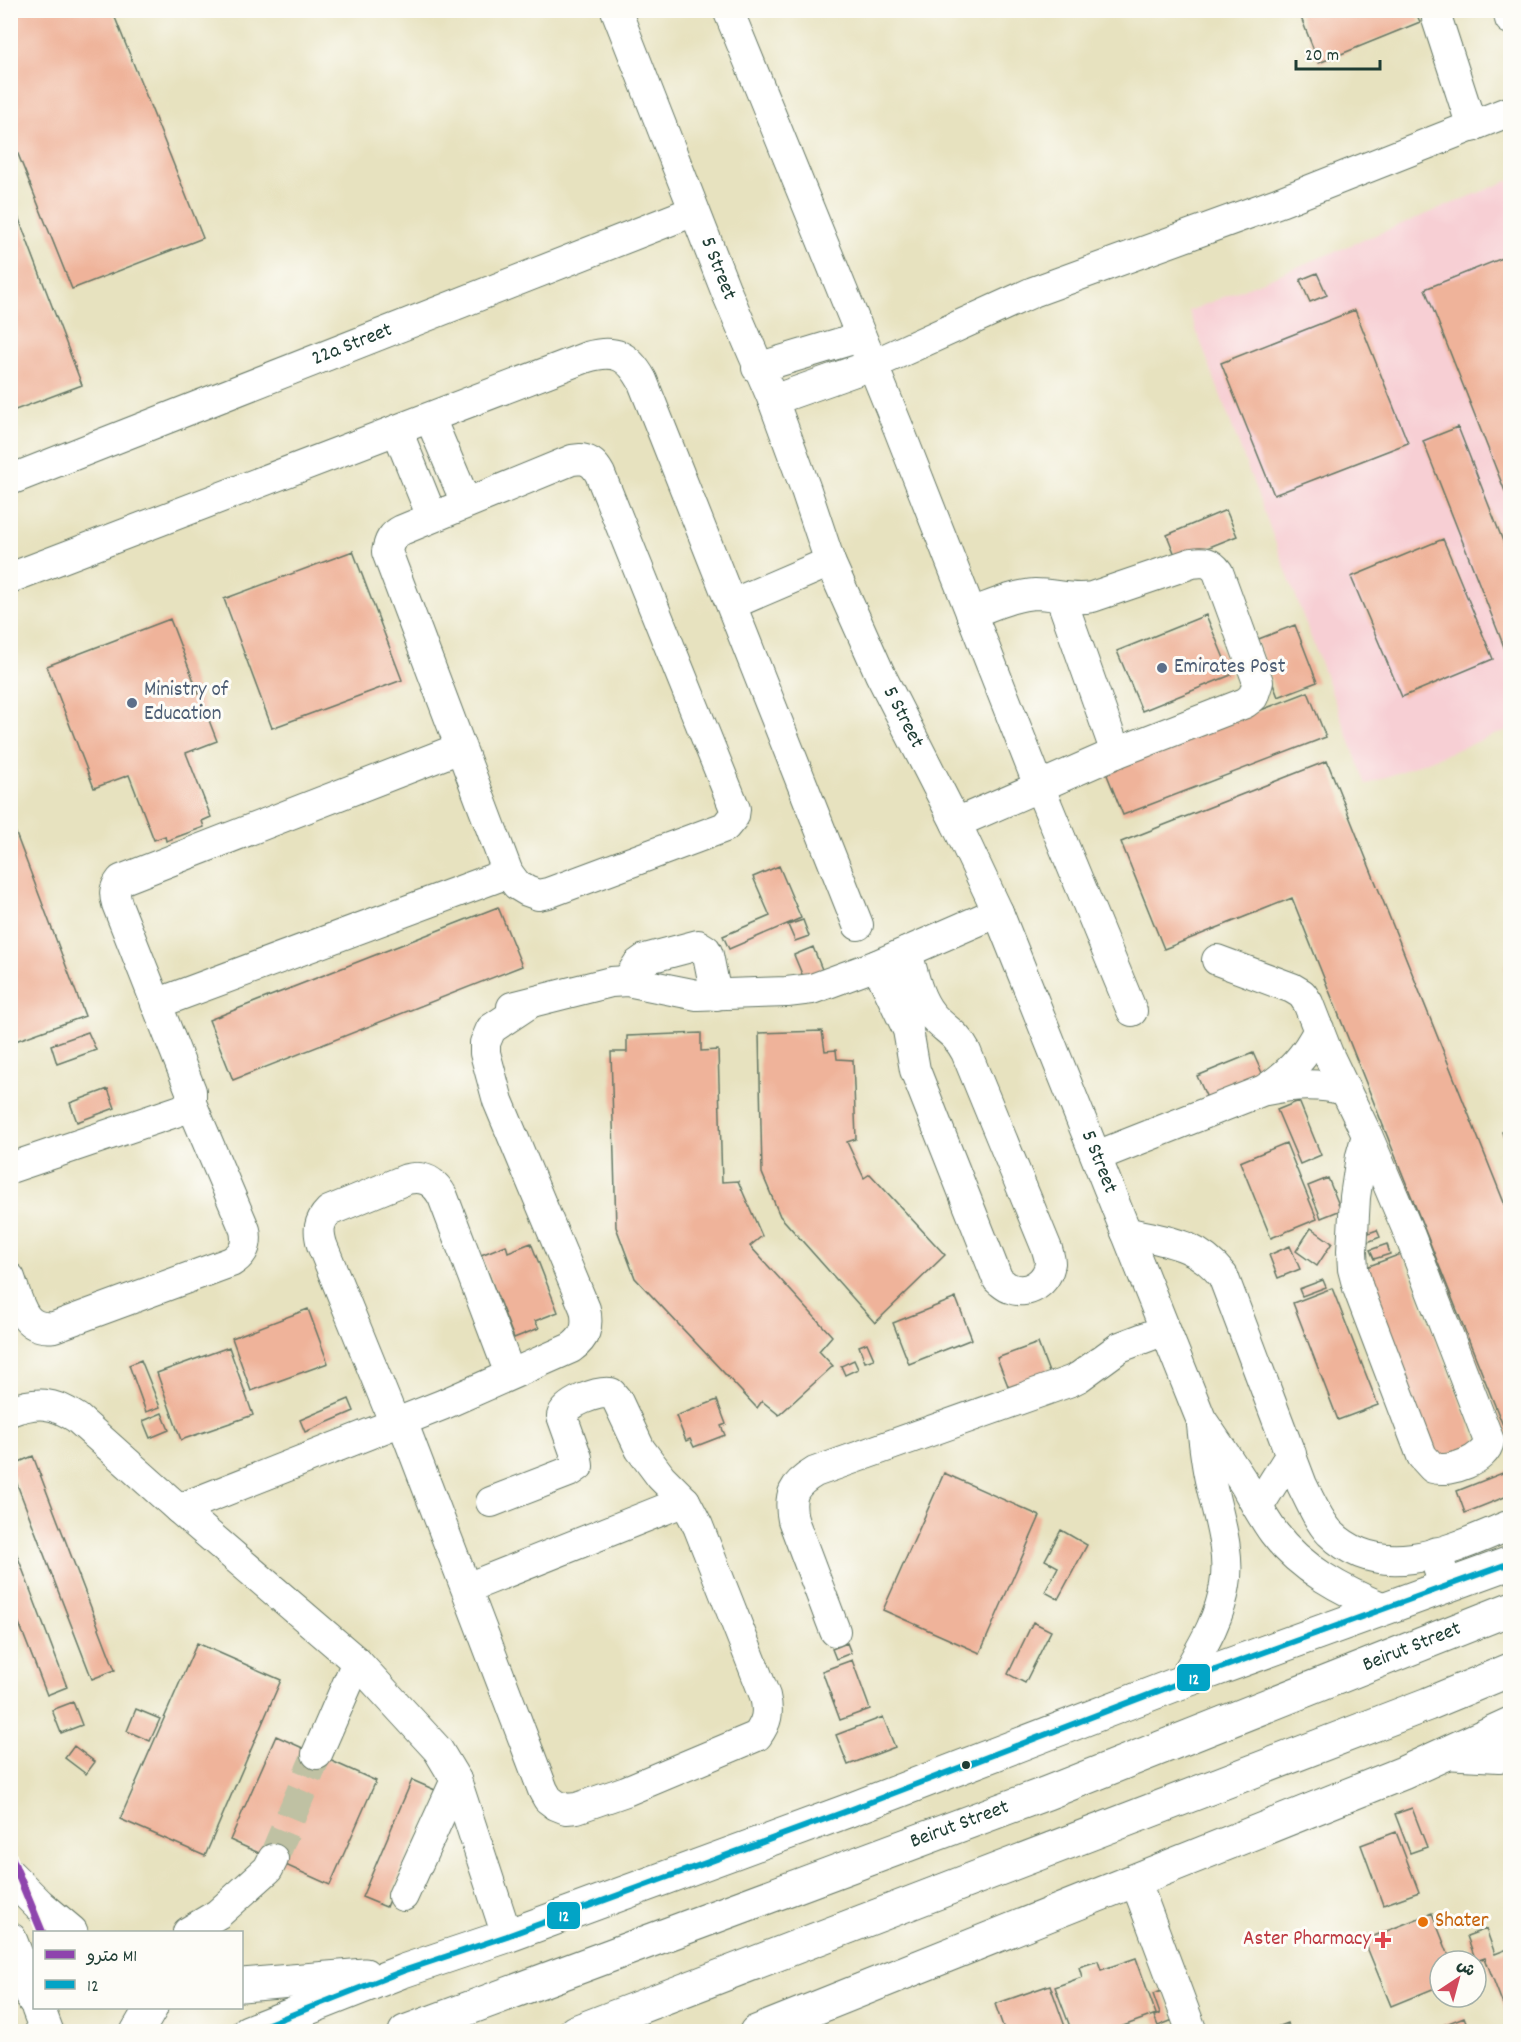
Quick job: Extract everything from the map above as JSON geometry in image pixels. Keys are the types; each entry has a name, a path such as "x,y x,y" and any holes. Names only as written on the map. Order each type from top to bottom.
{"main road":[{"path":"1435,1554 1446,1586"},
{"path":"248,2031 402,1971 507,1936 858,1807 1182,1682 1510,1563"},
{"name":"Beirut Street","path":"405,2031 1036,1797 1510,1609"},
{"path":"575,2031 1361,1730 1510,1670"},
{"path":"756,2031 1403,1773 1510,1724"},
{"path":"10,1876 70,1931"},
{"path":"10,1939 33,1997"},
{"path":"243,1985 402,1971"},
{"path":"39,2009 47,2031"},
{"path":"137,2031 150,2009"}],"street":[{"name":"5 Street","path":"616,10 757,368 773,400 830,562 880,674 956,822 998,912 1201,1419 1227,1456 1274,1533 1306,1564 1339,1587 1384,1608"},
{"path":"728,10 1039,786 1132,1011"},
{"path":"1439,10 1437,19 1472,127"},
{"path":"1508,10 1510,19"},
{"path":"773,400 872,365 1033,292 1280,202 1510,111"},
{"name":"22a Street","path":"10,480 694,211"},
{"path":"757,368 860,336"},
{"path":"10,578 587,357 603,353 620,356 634,365 642,380 858,925"},
{"path":"430,418 466,503"},
{"path":"397,430 432,517"},
{"path":"572,460 589,461 596,466 735,809 734,816 725,826 548,893 538,895 517,885 508,873 387,552 394,534 466,503 572,460"},
{"path":"732,604 830,562"},
{"path":"956,822 1116,753 1245,703 1253,697 1258,681 1218,572 1207,562 1192,563 1092,597 1077,599 1031,594 971,613"},
{"path":"1061,598 1116,753"},
{"path":"10,1278 27,1319 35,1326 54,1327 231,1262 245,1249 247,1239 245,1230 191,1103 191,1091 114,896 115,887 121,880 460,748"},
{"path":"156,1004 508,873"},
{"path":"179,1509 398,1422 571,1348 580,1342 586,1332 588,1320 585,1309 498,1101 486,1084 473,1057 471,1034 481,1020 492,1014 592,985 627,981 697,995 787,992 812,988 877,965 998,912"},
{"path":"627,981 638,964 645,959 698,945 706,950 708,955 716,995"},
{"path":"877,965 910,1035 915,1070 998,1280 1009,1288 1023,1291 1037,1286 1046,1276 1050,1262 1047,1249 966,1052 952,1032 939,1022 925,1005 907,952"},
{"path":"1217,960 1280,982 1302,994 1315,1016 1328,1054 1367,1135 1405,1223 1490,1441 1488,1448 1479,1457 1448,1470 1432,1468 1422,1456 1358,1288 1353,1269 1356,1197 1361,1156 1367,1135"},
{"path":"910,1035 939,1022"},
{"path":"1264,1090 1296,1065 1319,1029"},
{"path":"1097,1156 1264,1090 1304,1084 1332,1086 1345,1090"},
{"path":"10,1168 181,1110 191,1103"},
{"path":"491,1502 571,1471 578,1466 564,1424 563,1411 573,1403 607,1392 617,1400 645,1457 685,1502 698,1526 765,1695 767,1717 765,1725 757,1736 626,1791 577,1808 566,1809 548,1799 467,1588 320,1236 319,1227 322,1218 329,1212 416,1177 424,1178 438,1189 510,1374"},
{"path":"1126,1232 1191,1249 1204,1255 1223,1276 1302,1485 1330,1532 1354,1550 1381,1559 1406,1559 1435,1554 1510,1525"},
{"path":"834,1631 790,1505 794,1490 804,1478 815,1472 1079,1377 1120,1347 1164,1330"},
{"path":"10,1411 34,1404 50,1404 64,1409 77,1418 357,1662 438,1750 456,1780 507,1936"},
{"name":"5 Street","path":"1182,1682 1216,1617 1226,1584 1226,1562 1220,1523 1209,1478 1201,1419"},
{"path":"1258,1508 1291,1454"},
{"path":"467,1588 685,1502"},
{"path":"317,1754 357,1662"},
{"path":"1444,1754 1499,1757 1510,1754"},
{"path":"403,1896 456,1780"},
{"path":"190,1931 218,1914 268,1869 273,1859"},
{"path":"1135,1881 1192,2031"}],"shaded area":[{"path":"1510,180 1510,729 1366,785 1189,311"}],"building":[{"path":"10,10 112,10 203,238 72,289 10,134"},
{"path":"1298,10 1415,10 1420,22 1319,63"},
{"path":"10,199 82,385 10,412"},
{"path":"1510,255 1510,504 1425,289"},
{"path":"1317,273 1327,295 1310,302 1300,280"},
{"path":"1355,310 1408,443 1274,495 1221,363"},
{"path":"1458,427 1510,559 1510,662 1423,441"},
{"path":"1226,510 1237,536 1177,560 1167,535"},
{"path":"1443,539 1493,659 1402,697 1351,577"},
{"path":"353,551 402,680 272,728 224,599"},
{"name":"Emirates Post","path":"1206,615 1231,675 1142,711 1117,651"},
{"name":"Ministry of Education","path":"170,619 217,741 186,753 211,817 202,821 204,827 166,841 165,836 154,840 129,775 94,788 47,666"},
{"path":"1295,625 1317,682 1278,697 1256,640"},
{"path":"1308,692 1326,737 1123,815 1105,770"},
{"path":"1327,761 1510,1215 1510,1443 1292,898 1164,949 1121,842"},
{"path":"10,818 85,1016 10,1043"},
{"path":"779,866 801,918 729,949 723,936 770,916 753,877"},
{"path":"498,907 522,966 233,1080 209,1020"},
{"path":"803,920 809,936 795,941 788,925"},
{"path":"813,947 823,972 804,979 794,955"},
{"path":"1510,963 1510,981 1504,965"},
{"path":"822,1031 825,1051 836,1050 837,1059 853,1060 856,1139 847,1142 864,1178 870,1174 945,1255 875,1323 780,1216 762,1173 759,1033"},
{"path":"88,1032 96,1050 57,1064 51,1045"},
{"path":"701,1033 701,1051 718,1050 722,1182 738,1181 762,1236 750,1246 832,1336 819,1351 833,1366 779,1415 762,1401 757,1408 635,1278 616,1227 611,1052 627,1052 627,1036"},
{"path":"1253,1053 1263,1075 1207,1098 1197,1076"},
{"path":"108,1089 115,1108 77,1122 70,1103"},
{"path":"1299,1101 1321,1155 1300,1164 1277,1110"},
{"path":"1510,1129 1510,1156 1502,1132"},
{"path":"1286,1143 1317,1219 1271,1238 1240,1162"},
{"path":"1328,1178 1341,1210 1321,1218 1308,1186"},
{"path":"1311,1228 1332,1243 1317,1266 1296,1251"},
{"path":"1377,1230 1380,1237 1368,1242 1366,1234"},
{"path":"531,1243 558,1312 535,1321 539,1328 514,1338 481,1255 506,1245 508,1252"},
{"path":"1387,1244 1390,1254 1374,1259 1370,1250"},
{"path":"1290,1246 1300,1269 1278,1278 1269,1255"},
{"path":"1401,1254 1477,1443 1437,1459 1361,1269"},
{"path":"1323,1280 1326,1287 1302,1296 1299,1289"},
{"path":"1332,1288 1378,1405 1338,1420 1293,1303"},
{"path":"956,1298 972,1339 909,1364 893,1323"},
{"path":"308,1309 328,1363 251,1391 232,1338"},
{"path":"867,1343 874,1359 865,1362 859,1346"},
{"path":"1038,1343 1050,1375 1010,1391 997,1358"},
{"path":"229,1347 253,1415 181,1440 157,1373"},
{"path":"141,1360 160,1407 146,1412 129,1365"},
{"path":"854,1360 858,1369 845,1375 841,1366"},
{"path":"349,1399 354,1411 305,1432 300,1420"},
{"path":"717,1400 726,1424 721,1426 725,1435 694,1447 690,1439 686,1441 676,1416"},
{"path":"162,1413 169,1430 150,1438 143,1421"},
{"path":"33,1456 115,1670 92,1679 10,1466"},
{"path":"1510,1470 1510,1495 1465,1513 1457,1491"},
{"path":"944,1473 1040,1516 980,1653 883,1610"},
{"path":"1061,1530 1087,1545 1058,1599 1045,1592 1058,1567 1045,1560"},
{"path":"11,1539 67,1687 47,1695 10,1600"},
{"path":"1033,1622 1051,1631 1025,1683 1008,1674"},
{"path":"197,1643 281,1680 205,1856 120,1819"},
{"path":"847,1643 851,1653 836,1659 832,1649"},
{"path":"852,1660 870,1709 840,1720 822,1671"},
{"path":"73,1702 82,1725 61,1733 52,1710"},
{"path":"136,1709 160,1719 150,1741 127,1731"},
{"path":"883,1717 895,1747 848,1765 836,1735"},
{"path":"276,1736 376,1781 330,1885 230,1840"},
{"path":"74,1746 95,1762 86,1774 65,1758"},
{"path":"412,1780 435,1790 386,1907 362,1897"},
{"path":"1412,1808 1427,1847 1410,1853 1395,1814"},
{"path":"1396,1832 1419,1892 1383,1905 1361,1845"},
{"path":"1432,1913 1446,1949 1428,1949 1428,1991 1391,2006 1364,1940"},
{"path":"1486,1929 1495,1954 1510,1948 1510,2023 1488,1966 1488,1949 1472,1949 1467,1936"},
{"path":"1136,1958 1156,2014 1107,2032 1072,2032 1055,1987 1082,1977 1079,1967 1098,1961 1101,1970"},
{"path":"1050,1985 1067,2032 1005,2032 995,2004"},
{"path":"1162,1991 1173,2020 1158,2026 1154,2016 1160,2014 1153,1994"},
{"path":"1464,2017 1470,2032 1428,2032 1428,2031"},
{"path":"1287,2023 1290,2032 1266,2032 1266,2031"}],"tunnel":[{"path":"273,1859 317,1754"}],"metro line":[{"name":"M1","path":"10,1854 42,1931"}],"transit line":[{"name":"12","path":"248,2032 403,1971 507,1936 847,1811 1182,1682 1510,1563"}],"place":[{"name":"Emirates Post","path":"1162,668"},
{"name":"Ministry of Education","path":"132,703"},
{"name":"Shater","path":"1423,1922"},
{"name":"Aster Pharmacy","path":"1383,1940"}]}
